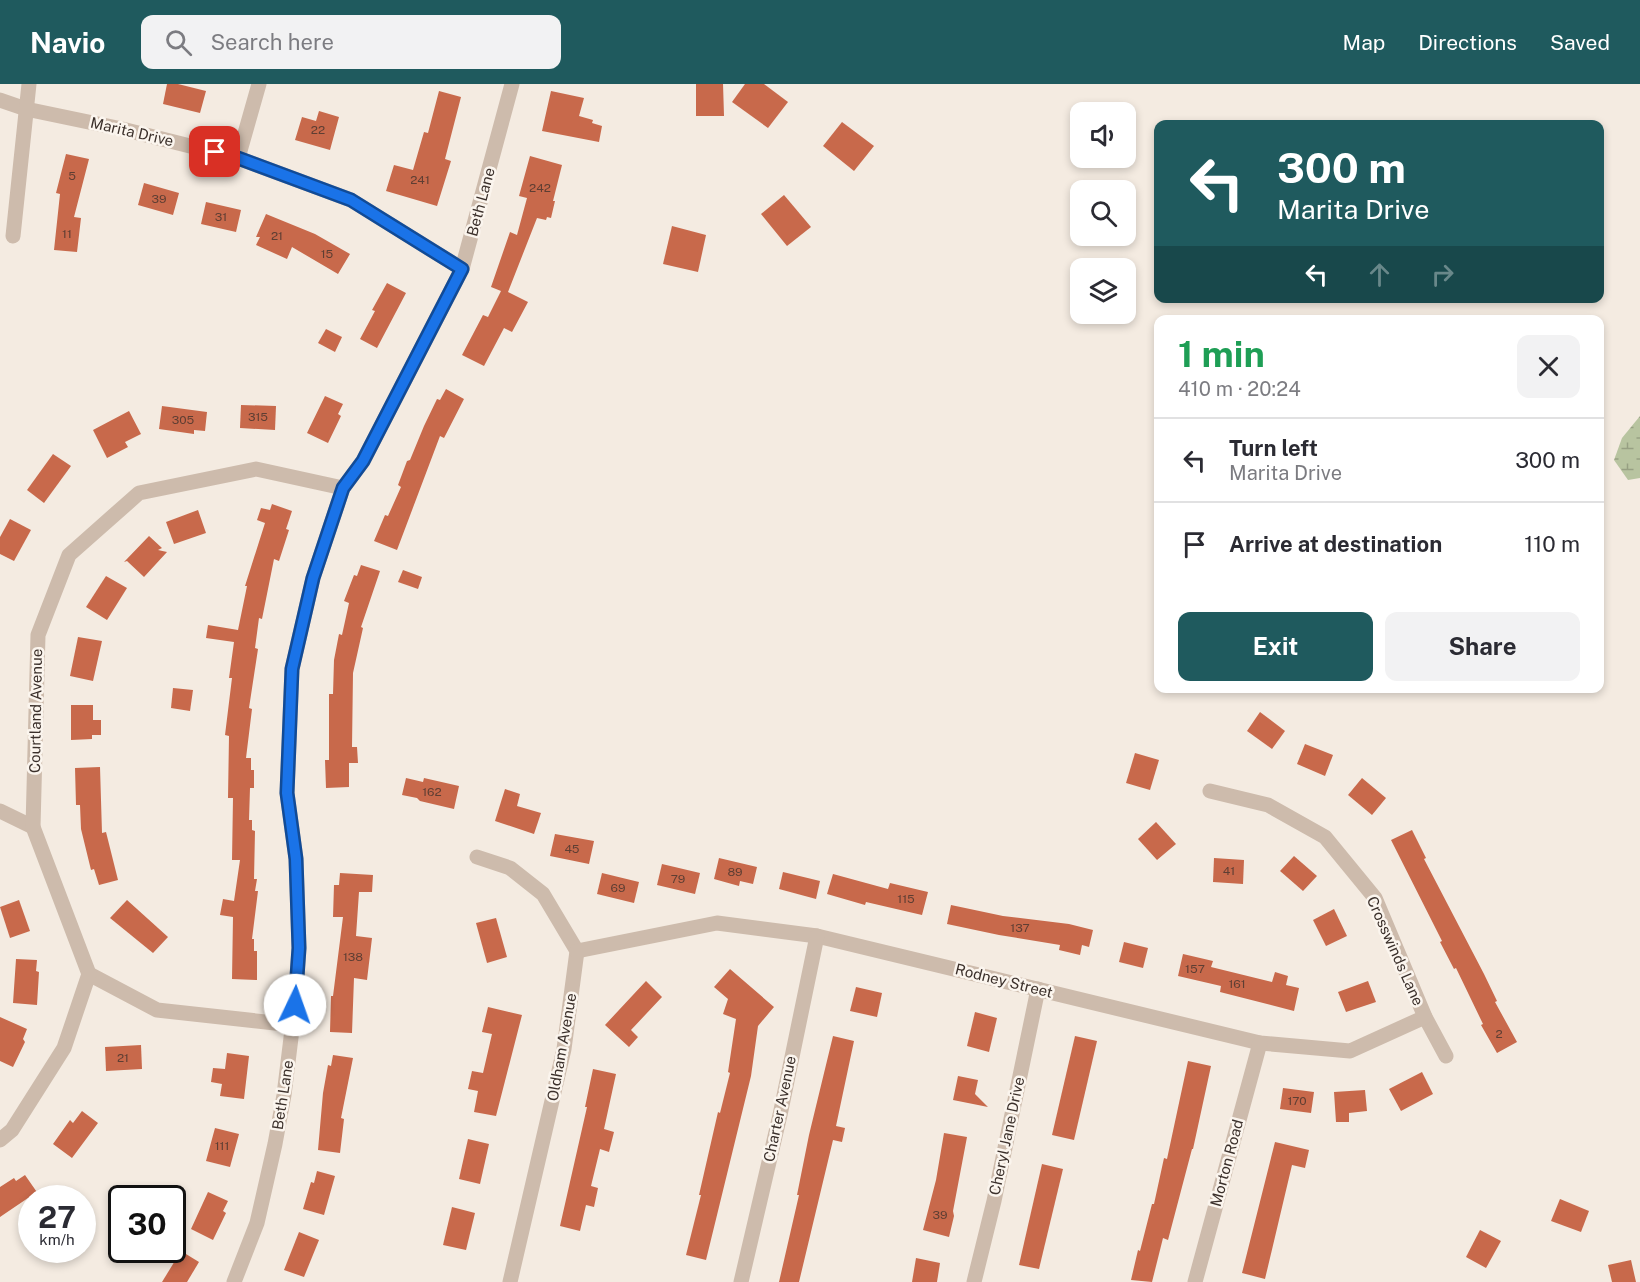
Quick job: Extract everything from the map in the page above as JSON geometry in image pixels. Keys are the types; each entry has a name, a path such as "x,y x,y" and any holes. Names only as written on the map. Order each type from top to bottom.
{"street":[{"path":"13,236 29,84"},
{"path":"238,158 259,84"},
{"name":"Beth Lane","path":"234,1282 257,1223 270,1167 284,1095 293,1025 299,948 296,859 287,793 292,669 313,578 343,488 363,461 462,269 512,84"},
{"name":"Marita Drive","path":"0,100 26,109 122,129 238,158 351,200 462,269"},
{"name":"Courtland Avenue","path":"89,974 33,826 38,635 69,555 140,493 256,469 343,488"},
{"name":"Crosswinds Lane","path":"1210,791 1268,806 1326,837 1375,898 1425,1017 1446,1056"},
{"path":"0,811 33,826"},
{"path":"477,857 510,868 543,894 577,951"},
{"name":"Rodney Street","path":"577,951 717,923 817,936 1260,1044 1350,1051 1425,1017"},
{"name":"Charter Avenue","path":"741,1282 780,1115 817,936"},
{"name":"Oldham Avenue","path":"510,1282 564,1049 577,951"},
{"path":"0,1140 12,1130 64,1047 89,974 157,1010 293,1025"},
{"name":"Cheryl Jane Drive","path":"974,1282 994,1201 1038,989"},
{"name":"Morton Road","path":"1195,1282 1260,1044"}],"green space":[{"path":"1640,416 1640,478 1628,480 1614,460 1622,438"}],"building":[{"path":"167,84 178,84 206,91 200,113 163,104"},
{"path":"696,84 723,84 724,116 696,116"},
{"path":"745,84 764,84 788,102 768,128 732,102"},
{"path":"439,91 461,97 445,159 451,161 437,206 386,191 394,165 413,170 424,132 428,133"},
{"path":"551,91 584,98 579,116 593,120 592,123 602,126 599,142 542,131"},
{"path":"319,111 339,117 330,150 295,140 302,117 316,121"},
{"path":"842,122 874,146 854,171 823,146"},
{"path":"66,154 89,159 74,217 81,218 77,252 54,250 60,194 56,193"},
{"path":"530,156 562,165 553,201 555,201 551,218 547,217 546,220 537,218 508,292 528,302 512,332 504,328 484,366 462,355 483,315 488,317 501,291 491,287 510,232 517,235 527,198 519,196"},
{"path":"144,183 179,193 173,215 138,205"},
{"path":"784,195 811,227 787,246 761,214"},
{"path":"206,202 241,210 236,232 201,224"},
{"path":"266,214 315,234 350,254 338,274 292,247 287,259 256,245 260,237 256,237"},
{"path":"672,226 706,235 698,272 663,264"},
{"path":"387,283 406,293 377,348 360,339"},
{"path":"326,329 342,337 335,352 318,343"},
{"path":"446,389 464,399 444,438 440,436 397,550 374,541 401,487 398,485 407,461 410,460 437,399 440,400"},
{"path":"325,396 343,404 338,414 341,416 328,443 307,433"},
{"path":"241,405 276,406 275,430 240,428"},
{"path":"162,406 207,412 205,431 194,430 194,434 159,429"},
{"path":"129,411 141,434 125,442 128,447 107,458 93,430"},
{"path":"53,454 71,466 44,503 27,490"},
{"path":"272,504 292,511 286,529 289,530 279,561 274,559 262,619 259,618 255,648 258,649 249,708 252,709 246,758 251,758 251,770 254,770 254,788 250,788 249,820 252,820 252,830 255,831 254,879 257,879 255,891 258,891 252,939 254,939 254,951 257,951 257,980 232,979 233,917 220,915 223,899 234,901 240,860 232,860 233,798 228,798 229,736 225,735 234,642 206,638 208,625 238,630 247,586 245,586 265,523 257,520 261,508 270,510"},
{"path":"198,510 206,533 174,544 166,522"},
{"path":"10,519 31,530 14,561 0,554 0,537"},
{"path":"149,536 162,548 158,550 167,552 144,577 127,561 124,562"},
{"path":"361,565 380,571 361,627 363,628 353,673 352,747 357,747 358,763 349,763 349,787 326,788 325,760 329,760 329,694 333,694 334,660 349,603 344,601 354,575 357,576"},
{"path":"403,570 422,577 418,589 398,582"},
{"path":"106,576 127,588 107,620 86,607"},
{"path":"78,637 102,641 93,681 70,676"},
{"path":"173,688 193,690 190,711 171,708"},
{"path":"71,705 93,705 93,720 101,720 101,735 92,735 92,739 71,740"},
{"path":"1260,712 1285,731 1272,749 1247,731"},
{"path":"1305,744 1333,755 1325,776 1297,764"},
{"path":"1135,753 1159,760 1150,790 1126,783"},
{"path":"100,767 102,833 106,832 118,880 99,885 94,869 91,870 81,829 80,805 76,805 75,768"},
{"path":"406,778 423,782 424,778 459,786 454,809 402,795"},
{"path":"1362,778 1386,798 1372,815 1348,795"},
{"path":"505,789 520,794 517,806 541,813 534,834 495,821"},
{"path":"1156,822 1176,844 1157,860 1138,839"},
{"path":"1412,830 1426,858 1424,859 1517,1042 1497,1053 1481,1025 1483,1024 1456,968 1454,969 1440,942 1442,941 1391,840"},
{"path":"555,834 594,841 589,864 550,856"},
{"path":"1294,856 1317,876 1303,891 1280,871"},
{"path":"719,858 757,867 753,884 740,881 739,886 714,879"},
{"path":"1214,858 1244,860 1243,884 1213,882"},
{"path":"662,864 700,873 695,894 657,885"},
{"path":"783,872 820,881 816,899 779,889"},
{"path":"340,873 373,875 372,892 359,892 356,936 372,938 367,980 354,978 352,1033 330,1032 331,996 333,996 343,917 333,917 334,885 339,885"},
{"path":"602,873 639,882 634,903 597,894"},
{"path":"833,874 888,889 890,883 928,892 922,915 866,902 865,905 827,894"},
{"path":"19,900 30,931 10,938 0,907"},
{"path":"127,900 168,937 153,953 110,918"},
{"path":"951,905 1003,916 1069,924 1093,930 1089,947 1082,945 1080,955 1059,950 1060,945 947,924"},
{"path":"1334,909 1347,936 1326,946 1313,920"},
{"path":"496,918 507,957 487,963 476,923"},
{"path":"1124,942 1148,948 1143,968 1119,962"},
{"path":"1183,954 1213,961 1211,967 1272,982 1275,972 1288,976 1286,985 1299,988 1294,1011 1220,992 1221,986 1178,976"},
{"path":"16,959 37,960 36,971 39,972 37,1005 13,1003"},
{"path":"730,969 774,1007 758,1026 751,1076 706,1260 686,1255 718,1112 720,1113 730,1073 728,1072 736,1019 723,1014 728,999 714,987"},
{"path":"646,981 662,997 631,1030 638,1037 629,1047 605,1025"},
{"path":"1368,981 1376,1002 1346,1012 1338,992"},
{"path":"856,987 882,993 877,1017 850,1011"},
{"path":"488,1007 522,1015 496,1116 474,1112 478,1091 468,1089 472,1071 483,1073 492,1034 482,1032"},
{"path":"975,1012 997,1018 989,1052 967,1046"},
{"path":"0,1017 27,1029 23,1039 25,1042 13,1067 0,1061"},
{"path":"833,1036 854,1041 836,1126 845,1128 842,1142 833,1140 799,1282 779,1282 799,1195 797,1195 809,1135"},
{"path":"1075,1036 1097,1041 1074,1140 1052,1135"},
{"path":"141,1045 142,1069 106,1071 105,1047"},
{"path":"227,1053 249,1056 244,1099 220,1096 222,1084 211,1082 213,1068 225,1069"},
{"path":"333,1055 353,1058 341,1118 344,1119 340,1153 318,1150 323,1093 328,1065 331,1066"},
{"path":"1188,1061 1211,1066 1193,1149 1168,1240 1163,1238 1152,1282 1131,1280 1138,1250 1140,1251 1152,1204 1154,1204 1164,1158 1167,1159"},
{"path":"593,1069 616,1074 604,1129 614,1132 609,1152 600,1149 591,1186 598,1188 594,1207 586,1205 580,1231 560,1226 587,1107 585,1107"},
{"path":"1422,1072 1433,1094 1401,1111 1389,1089"},
{"path":"958,1076 978,1080 975,1094 988,1107 953,1100"},
{"path":"1283,1088 1314,1092 1311,1113 1280,1109"},
{"path":"1365,1090 1367,1111 1349,1113 1349,1122 1336,1122 1334,1092"},
{"path":"82,1111 98,1123 72,1158 53,1144 70,1120 73,1123"},
{"path":"215,1128 239,1134 230,1167 206,1161"},
{"path":"944,1133 967,1137 949,1237 923,1230 936,1180"},
{"path":"468,1139 489,1144 480,1184 459,1179"},
{"path":"1275,1142 1309,1150 1305,1168 1292,1165 1265,1279 1242,1273"},
{"path":"1042,1164 1063,1169 1039,1269 1019,1265"},
{"path":"317,1171 335,1176 324,1215 303,1209 311,1182 314,1183"},
{"path":"25,1175 32,1185 18,1185 18,1205 0,1217 0,1187 14,1178 16,1181"},
{"path":"208,1192 228,1201 223,1211 226,1213 213,1240 191,1229"},
{"path":"1560,1199 1589,1211 1581,1232 1551,1221"},
{"path":"452,1207 475,1213 466,1250 443,1245"},
{"path":"1480,1230 1501,1241 1486,1268 1466,1257"},
{"path":"299,1232 319,1240 304,1277 284,1270"},
{"path":"186,1254 199,1262 187,1282 162,1282 174,1263 186,1263"},
{"path":"916,1258 940,1263 937,1282 912,1282"},
{"path":"1631,1260 1636,1282 1612,1282 1608,1265"}],"route":[{"path":"215,152 238,158 351,200 462,269 363,461 343,488 313,578 297,646 292,669 287,793 296,859 299,948 295,1005"}]}
